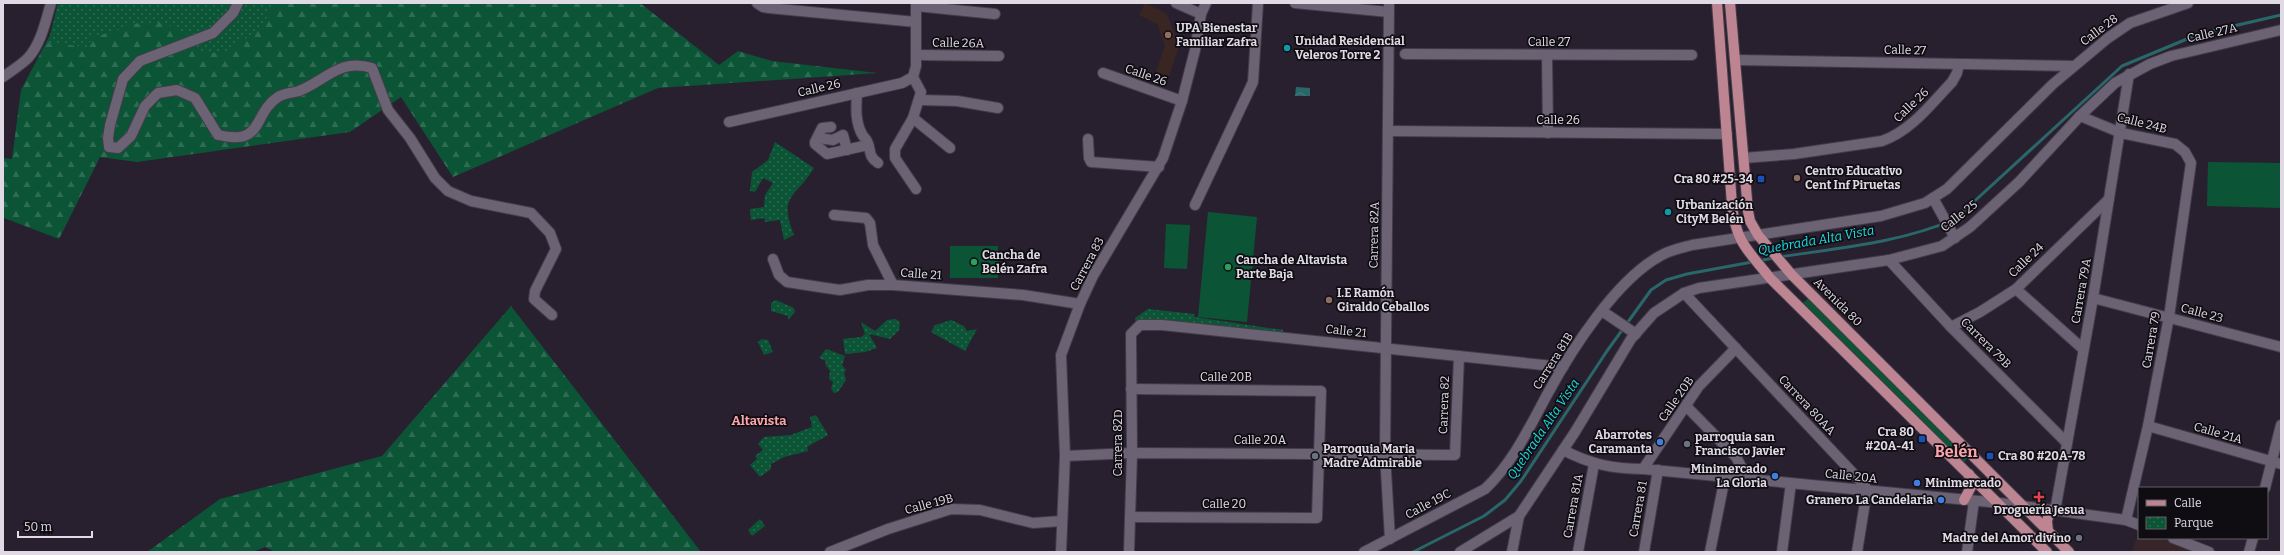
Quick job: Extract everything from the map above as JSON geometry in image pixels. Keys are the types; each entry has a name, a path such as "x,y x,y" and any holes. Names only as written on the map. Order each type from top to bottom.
{"main road":[{"path":"1717,3 1734,223 1739,238 1767,274 2000,503 2047,552"},
{"name":"Avenida 80","path":"1730,3 1748,211 1750,221 1758,235 1790,271 2069,552"},
{"path":"1969,474 1971,486 1969,501"},
{"path":"2048,531 2047,521 2053,511"}],"street":[{"path":"3,77 28,58 32,52 45,26 51,3"},
{"path":"238,3 233,13 213,33 140,61 123,79 110,125 108,138 109,147 118,148 131,136 145,106 158,93 177,90 194,98 218,135 234,139 255,130 266,111 278,97 299,91 342,67 358,64 372,68 388,110 410,138 434,178 448,191 471,201 531,213 550,233 556,249 535,291 534,299 552,315"},
{"path":"757,3 763,7 769,8 916,22"},
{"path":"1176,3 1201,14"},
{"name":"Carrera 83","path":"1061,552 1065,456 1062,356 1080,304 1105,256 1159,167 1182,101 1195,50 1201,14 1206,3"},
{"path":"1195,205 1253,82 1258,3"},
{"path":"1295,3 1389,7"},
{"name":"Calle 28","path":"2073,66 2130,23 2187,3"},
{"path":"916,189 895,158 895,149 913,118 920,100 921,92 913,77 916,55 916,4 995,14"},
{"name":"Carrera 82A","path":"1389,7 1385,454 1390,539"},
{"name":"Calle 27A","path":"2150,64 2171,56 2281,30"},
{"name":"Calle 27","path":"1405,54 1692,55"},
{"name":"Calle 26A","path":"916,55 999,56"},
{"path":"1547,55 1548,133"},
{"name":"Calle 27","path":"1736,60 2073,66"},
{"name":"Calle 26","path":"1744,158 1794,154 1882,141 1893,137 1904,130 1952,82 1957,73 1959,64"},
{"name":"Calle 25","path":"1684,292 1767,274 1889,260 1923,252 1955,238 2019,182 2080,116 2115,83 2129,74 2150,64"},
{"path":"1739,238 1881,216 1914,207 1933,198 1961,176 2073,66"},
{"name":"Calle 26","path":"1103,73 1182,101"},
{"name":"Carrera 79A","path":"2053,511 2067,443 2093,298 2121,133 2129,74"},
{"name":"Calle 26","path":"729,122 902,83 913,77"},
{"path":"857,93 856,112 858,126 868,145 872,159 878,163"},
{"path":"920,100 957,101 998,108"},
{"name":"Calle 24B","path":"2080,116 2121,133 2175,144 2185,152 2191,163"},
{"path":"913,118 950,148"},
{"path":"831,127 823,127 815,144 827,154 868,145"},
{"name":"Calle 26","path":"1389,131 1727,134"},
{"path":"818,138 833,140 843,135 842,151"},
{"path":"1088,139 1088,158 1091,162 1159,167"},
{"name":"Carrera 79","path":"2126,520 2148,426 2169,318 2191,163"},
{"path":"1933,198 1955,238"},
{"name":"Calle 24","path":"1951,327 1980,312 2016,289 2110,199"},
{"path":"834,215 866,218 870,223 873,245 893,285"},
{"name":"Carrera 81B","path":"1499,473 1528,430 1563,367 1602,315 1639,270 1673,250 1739,238"},
{"name":"Calle 21","path":"773,259 779,275 788,282 840,290 868,285 893,285 1023,294 1080,304"},
{"name":"Carrera 79B","path":"1889,260 1951,327 2067,443"},
{"path":"2016,289 2083,349"},
{"path":"1512,552 1519,516 1563,450 1632,335 1654,313 1684,292"},
{"name":"Carrera 80AA","path":"1684,292 1868,490"},
{"name":"Calle 23","path":"2093,298 2281,347"},
{"path":"1602,315 1632,335"},
{"name":"Calle 21","path":"1131,334 1140,325 1162,325 1563,367"},
{"name":"Carrera 82D","path":"1129,552 1132,453 1131,334"},
{"name":"Calle 20B","path":"1643,469 1699,386 1736,348"},
{"name":"Carrera 82","path":"1455,455 1458,356"},
{"name":"Calle 20B","path":"1131,389 1321,391 1320,453"},
{"path":"1686,406 1736,457 1742,468 1742,478"},
{"path":"2265,487 2276,462 2281,425"},
{"name":"Calle 21A","path":"2148,426 2276,462"},
{"name":"Calle 20A","path":"1563,450 1594,464 1618,469 1658,470 2000,503 2126,520 2138,525"},
{"name":"Calle 20A","path":"1065,456 1132,453 1455,455"},
{"name":"Calle 20","path":"1130,517 1317,518 1320,453"},
{"name":"Carrera 81A","path":"1578,552 1594,464"},
{"name":"Carrera 81","path":"1644,552 1658,470"},
{"name":"Calle 19C","path":"1364,552 1485,489 1499,473"},
{"path":"1710,552 1725,477"},
{"path":"1782,552 1791,483"},
{"path":"1857,552 1868,490"},
{"path":"1967,552 1969,501"},
{"name":"Calle 19B","path":"830,552 851,542 951,509 980,510 1033,523 1062,521"},
{"path":"1460,552 1519,516"},
{"path":"2176,539 2209,552"},
{"path":"2249,552 2253,539"}],"shaded area":[{"name":"UPA Bienestar Familiar Zafra","path":"1145,3 1167,14 1179,46 1169,76 1156,72 1165,45 1157,24 1139,15"},
{"path":"2138,533 2138,539 2162,539 2195,552 2132,552"}],"green space":[{"path":"58,3 275,3 266,19 252,36 244,39 227,53 197,52 194,37 162,22 126,24 118,30 94,37 86,47 48,43"},
{"path":"67,3 640,3 719,65 738,51 772,61 877,73 658,88 453,177 401,97 350,132 137,162 100,157 59,239 4,218 3,220 3,158 12,159 21,90"},
{"path":"775,142 814,168 795,192 788,204 789,222 794,235 784,240 780,220 765,222 764,218 751,220 750,209 764,207 765,195 773,183 763,178 755,192 750,191 752,172 768,160"},
{"path":"2208,162 2281,163 2280,208 2207,206"},
{"name":"Cancha de Altavista Parte Baja","path":"1208,212 1257,217 1247,322 1198,317"},
{"path":"1166,224 1190,225 1187,269 1164,268"},
{"name":"Cancha de Belén Zafra","path":"950,246 998,246 998,278 950,278"},
{"path":"1809,298 1968,458 1963,463 1803,303"},
{"path":"776,300 794,308 795,312 788,320 788,316 771,311 771,303"},
{"path":"511,306 701,552 275,552 265,547 253,552 147,552 220,499 382,456"},
{"path":"1148,309 1194,314 1195,317 1283,330 1283,333 1136,324 1135,318"},
{"path":"896,319 900,323 899,330 890,339 869,334 877,348 865,352 845,354 843,339 861,337 865,334 861,322 875,331 887,320"},
{"path":"951,320 964,326 967,331 977,329 965,351 931,332 935,325"},
{"path":"762,339 768,340 773,352 764,355 758,342"},
{"path":"826,349 845,356 842,365 846,370 844,373 846,380 838,392 834,393 831,389 833,382 829,379 830,371 825,364 826,361 819,358"},
{"path":"816,415 828,435 807,447 808,451 784,457 771,464 771,469 760,477 750,465 757,459 755,456 763,450 758,444 764,437 791,435 812,427 810,417"},
{"path":"760,519 765,526 752,536 748,530"}],"water":[{"path":"1296,87 1310,88 1310,96 1295,96"}],"waterway":[{"name":"Quebrada Alta Vista","path":"1779,257 1868,244 1913,234 1955,219 2122,66 2199,34 2281,15"},
{"name":"Quebrada Alta Vista","path":"1413,552 1484,516 1505,500 1521,481 1607,351 1651,290 1666,280 1687,274 1774,258"}],"place":[{"name":"UPA Bienestar Familiar Zafra","path":"1168,35"},
{"name":"Unidad Residencial Veleros Torre 2","path":"1287,48"},
{"name":"Centro Educativo Cent Inf Piruetas","path":"1797,178"},
{"name":"Cra 80 #25-34","path":"1761,179"},
{"name":"Urbanización CityM Belén","path":"1668,212"},
{"name":"Cancha de Belén Zafra","path":"974,262"},
{"name":"Cancha de Altavista Parte Baja","path":"1228,267"},
{"name":"I.E Ramón Giraldo Ceballos","path":"1329,300"},
{"name":"Cra 80 #20A-41","path":"1922,439"},
{"name":"Abarrotes Caramanta","path":"1660,442"},
{"name":"parroquia san Francisco Javier","path":"1687,444"},
{"name":"Parroquia Maria Madre Admirable","path":"1315,456"},
{"name":"Cra 80 #20A-78","path":"1990,456"},
{"name":"Minimercado La Gloria","path":"1775,476"},
{"name":"Minimercado","path":"1917,483"},
{"name":"Droguería Jesua","path":"2039,497"},
{"name":"Granero La Candelaria","path":"1941,500"},
{"name":"Madre del Amor divino","path":"2079,538"}],"district":[{"name":"Altavista","path":"759,420"},
{"name":"Belén","path":"1956,451"}]}
